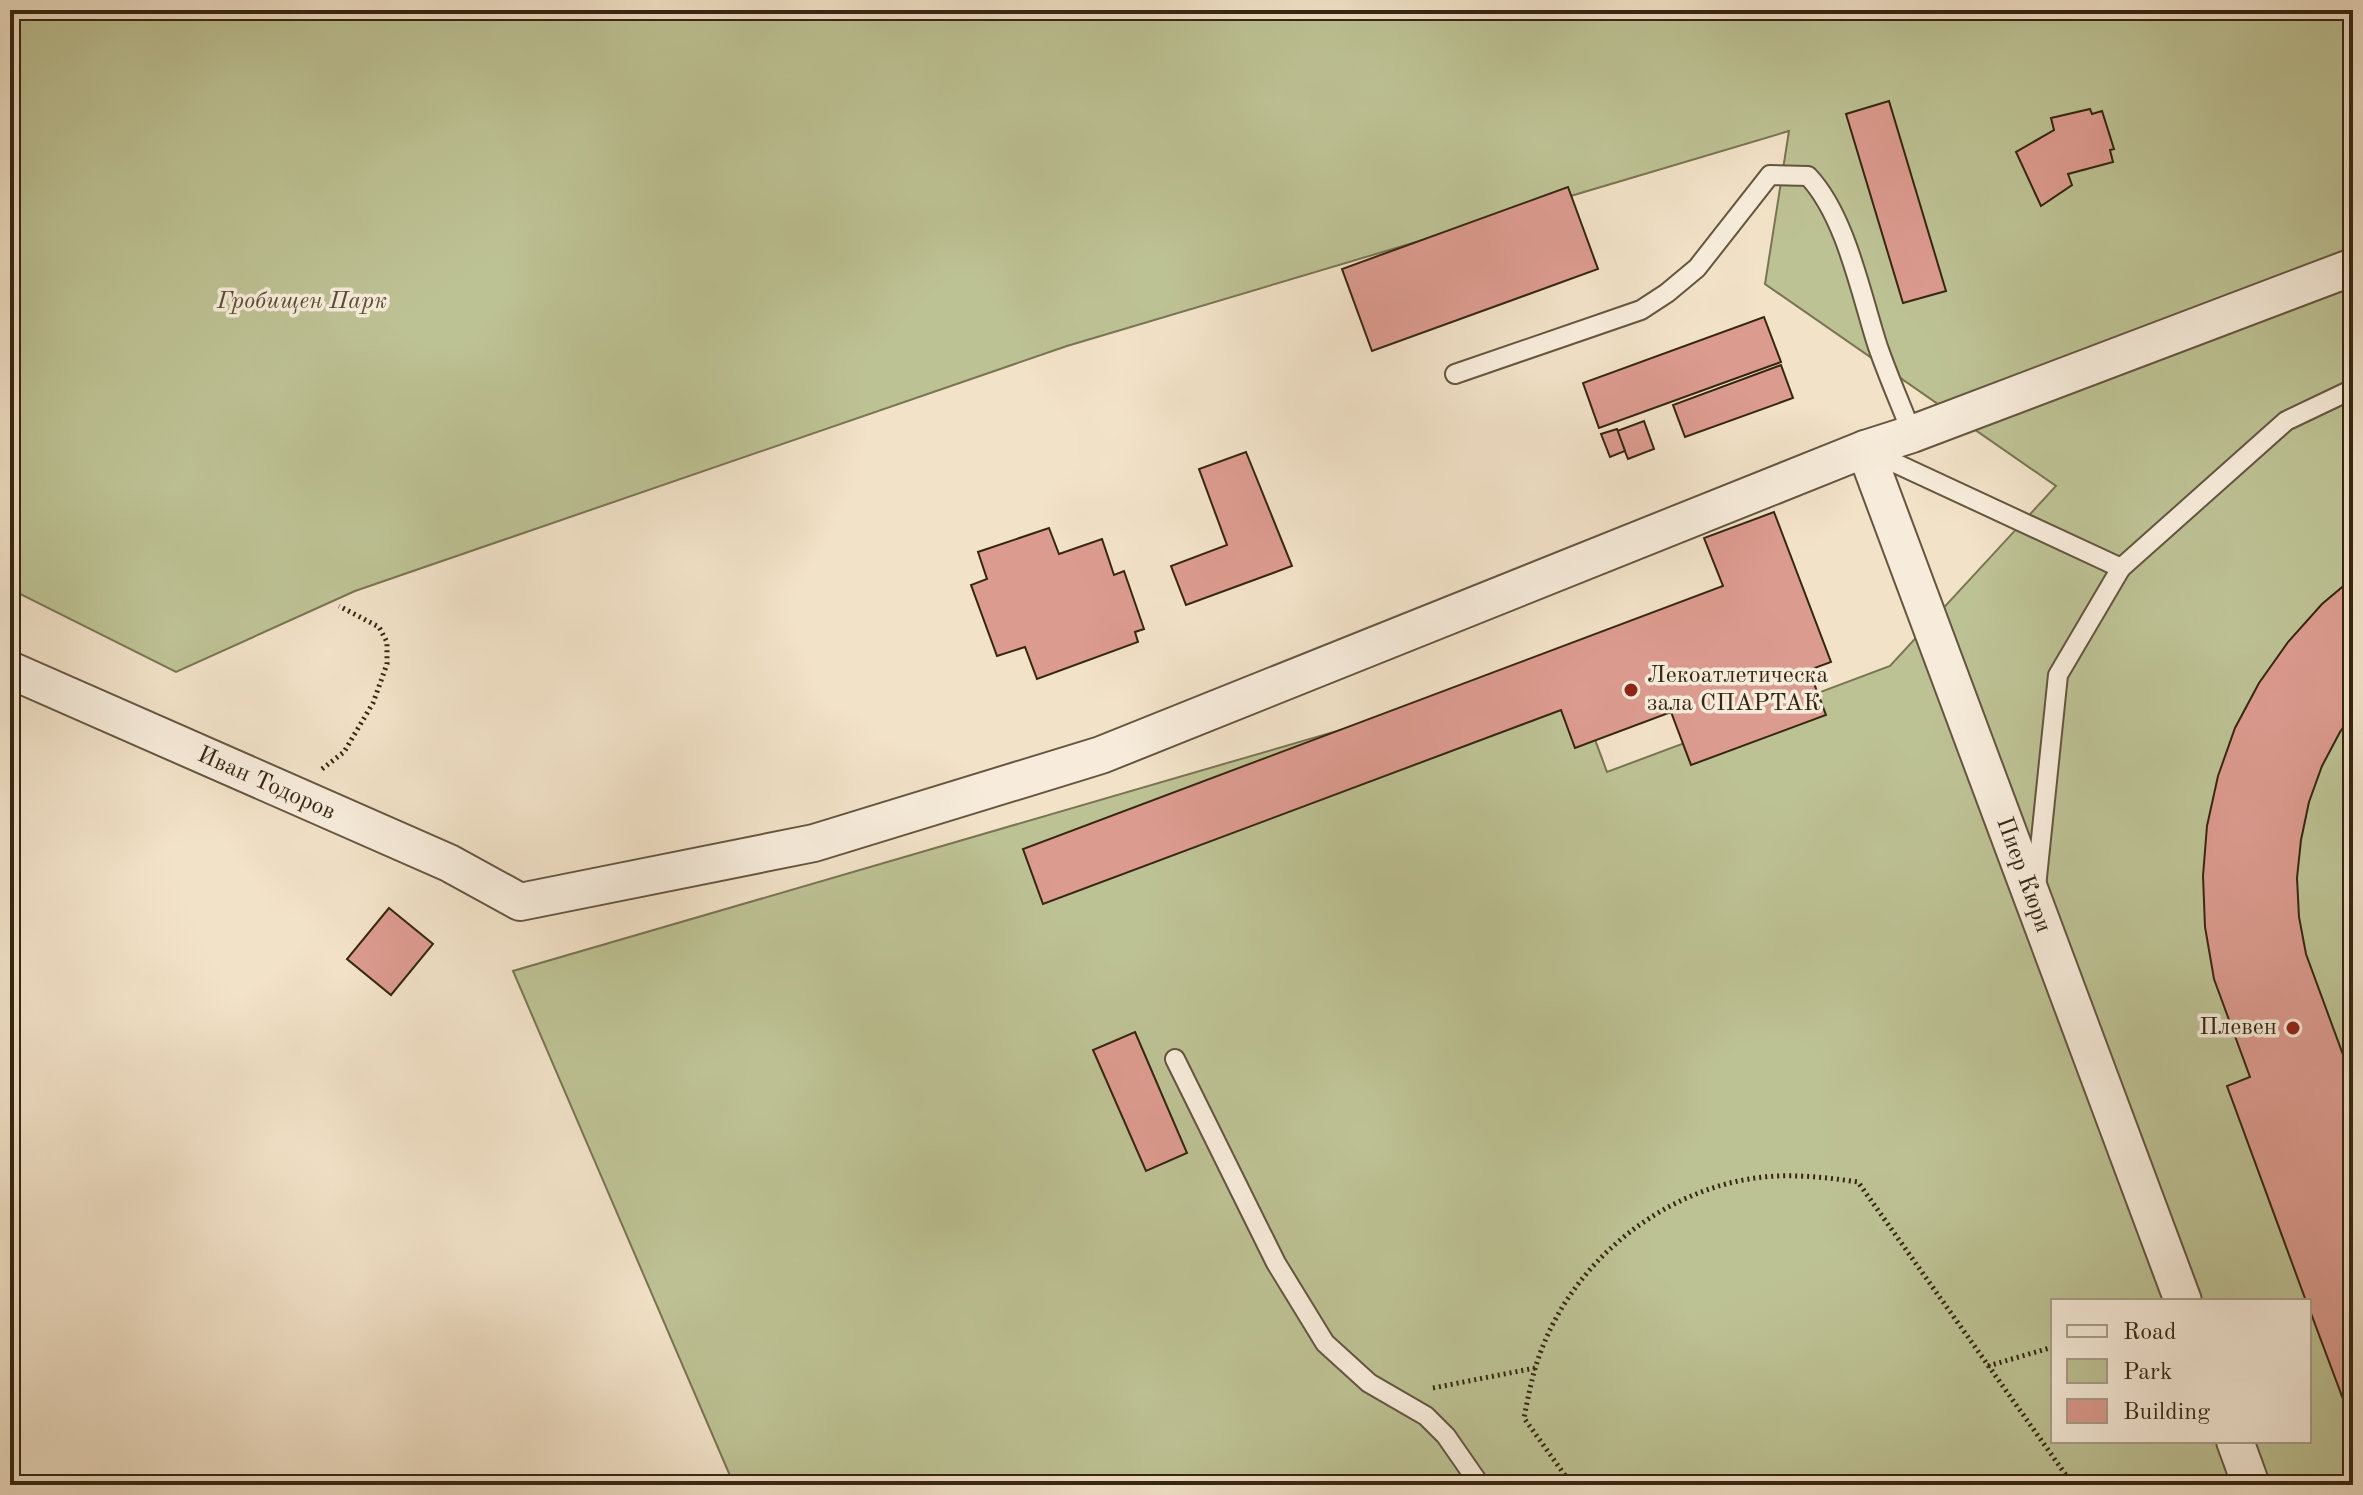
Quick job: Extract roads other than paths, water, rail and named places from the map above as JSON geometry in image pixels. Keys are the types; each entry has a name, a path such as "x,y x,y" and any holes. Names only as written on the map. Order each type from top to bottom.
{"street":[{"path":"1865,449 2353,267"},
{"name":"Иван Тодоров","path":"10,670 449,863 520,902 814,843 1101,755 1865,449"},
{"name":"Пиер Кюри","path":"1865,449 2182,1299"},
{"path":"2236,1443 2251,1485"}],"lane":[{"path":"1455,374 1641,310 1697,268 1770,175 1808,176 1823,192 1842,237 1912,434"},
{"path":"2034,904 2058,675 2121,568 2286,421 2353,389"},
{"path":"1865,449 2121,568"},
{"path":"1175,1059 1276,1263 1325,1343 1369,1383 1426,1416 1446,1436 1480,1485"}],"place":[{"name":"Лекоатлетическа зала СПАРТАК","path":"1631,690"},
{"name":"Плевен","path":"2293,1028"}],"park label":[{"name":"Гробищен Парк","path":"302,302"}]}
